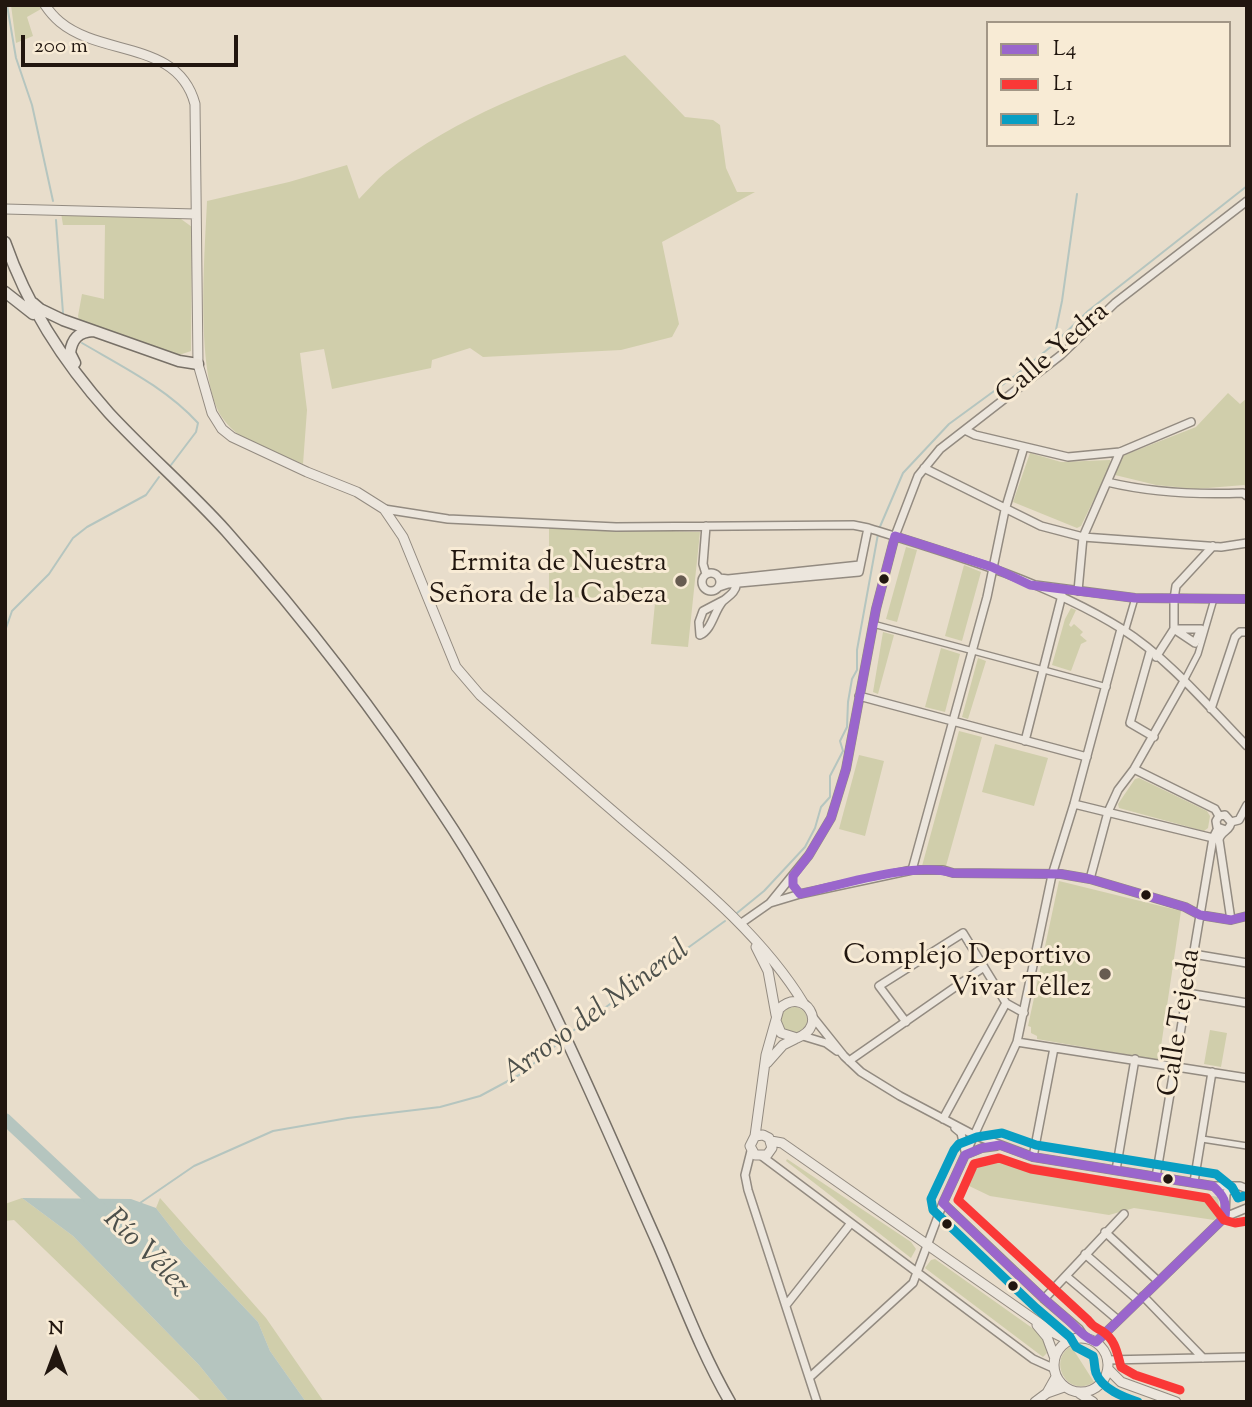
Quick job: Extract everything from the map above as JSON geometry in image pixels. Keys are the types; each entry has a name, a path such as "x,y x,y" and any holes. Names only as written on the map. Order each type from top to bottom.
{"main road":[{"path":"5,242 41,321 92,392 107,411 223,528 308,628 384,726 444,815 492,893 562,1029 730,1402"},
{"path":"5,292 41,321"},
{"path":"27,295 40,309 63,320 179,361 198,364"},
{"path":"92,392 70,353 74,339 81,333 96,331"},
{"path":"721,1386 724,1402"}],"street":[{"path":"45,5 60,23 156,59 173,69 184,78 191,91 195,104 198,364 212,413 222,429 232,437 357,492 384,509 448,520 615,527 853,525 992,567 1030,585 1070,594 1136,598 1247,599"},
{"name":"Calle Yedra","path":"770,904 809,855 831,818 846,769 873,624 895,536 918,476 940,449 1061,355 1115,303 1247,201"},
{"path":"9,209 195,214"},
{"path":"964,430 1068,457 1120,452 1191,422"},
{"path":"912,870 987,597 1005,510 1024,447"},
{"path":"1025,741 1044,669 1070,594 1083,537 1120,452"},
{"path":"924,468 1041,526 1083,537 1213,546 1247,543"},
{"path":"1107,482 1161,493 1246,495"},
{"path":"384,509 403,537 456,667 481,695 663,853 748,933 776,964 846,1059"},
{"path":"706,526 703,564 706,574 702,582 704,587 711,591 737,583 860,568"},
{"path":"860,568 868,528"},
{"path":"1154,737 1130,723 1153,654 1174,629 1176,586 1213,546"},
{"path":"706,574 712,573 719,578 729,579 860,568"},
{"path":"719,578 719,587"},
{"path":"723,600 707,632 700,635 699,621 704,611 723,600 731,596 737,583"},
{"path":"1070,594 1153,654 1184,681 1247,746"},
{"path":"810,1377 913,1283 943,1203 1017,1042 1052,875 1123,630 1136,598"},
{"path":"1090,879 1108,812 1118,790 1154,737 1198,654 1214,599"},
{"path":"873,624 1107,687"},
{"path":"1211,709 1235,637 1243,632"},
{"path":"859,696 1087,757"},
{"path":"1134,769 1215,809 1219,816"},
{"path":"1074,804 1213,838"},
{"path":"1219,816 1216,821 1222,829 1239,820 1247,805"},
{"path":"1219,816 1228,816 1231,822"},
{"name":"Calle Tejeda","path":"1156,1177 1213,838 1222,829"},
{"name":"Calle Tejeda","path":"1222,829 1219,840 1231,920"},
{"path":"740,925 770,904 800,894 912,870 1061,874 1090,879 1185,907 1200,915 1231,920 1247,916"},
{"path":"793,876 793,885 800,894"},
{"path":"748,933 768,971 781,1033 826,1043 861,1072 974,1135 1033,1157 1213,1186 1242,1186"},
{"path":"906,1022 879,986 962,933 1006,1003 1024,1013"},
{"path":"1194,954 1247,963"},
{"path":"846,1059 906,1022 984,967"},
{"path":"1187,993 1247,1003"},
{"path":"947,1121 1006,1003"},
{"path":"804,1004 784,1004 776,1018 757,1111 763,1138 761,1154 745,1175 817,1402"},
{"path":"766,1065 783,1045 811,1028 812,1016"},
{"path":"1017,1042 1247,1078"},
{"path":"1033,1157 1054,1048"},
{"path":"1116,1170 1135,1059"},
{"path":"1194,1182 1212,1072"},
{"path":"947,1121 961,1133 964,1156"},
{"path":"1068,1340 782,1143 763,1138 750,1146 1054,1373 1063,1387 1093,1402"},
{"path":"1202,1139 1247,1146"},
{"path":"964,1156 982,1148 1000,1145"},
{"path":"761,1154 781,1151 802,1159"},
{"path":"1213,1186 1236,1211"},
{"path":"1225,1217 1230,1188 1242,1186"},
{"path":"943,1203 1079,1329 1085,1338"},
{"path":"1096,1342 1225,1217 1247,1208"},
{"path":"1044,1299 1124,1214"},
{"path":"786,1304 851,1223"},
{"path":"1105,1233 1158,1281"},
{"path":"1085,1254 1140,1298 1203,1358"},
{"path":"1066,1276 1118,1320"},
{"path":"1030,1316 1047,1337 1054,1356 1054,1373 1046,1393"},
{"path":"1054,1356 1068,1340 1085,1338 1096,1342 1121,1382 1176,1402"},
{"path":"1108,1365 1247,1357"},
{"path":"1077,1392 1092,1390 1100,1385 1108,1365"},
{"path":"1035,1402 1046,1393 1063,1387"}],"shaded area":[{"path":"11,5 39,5 41,9 27,17 33,36 16,43"},
{"path":"625,55 685,117 713,120 720,125 726,168 737,192 755,192 662,242 679,324 672,337 621,350 483,357 470,348 432,360 431,368 332,389 324,349 300,353 307,410 303,464 250,442 231,428 215,401 208,376 204,315 207,201 347,165 359,199 382,175 413,152 470,119 531,91"},
{"path":"61,213 181,219 192,227 191,351 179,355 80,323 78,316 82,294 104,299 105,225 63,225"},
{"path":"1228,393 1240,404 1247,398 1247,487 1244,485 1196,489 1156,485 1115,475 1122,456 1196,427"},
{"path":"1030,453 1061,462 1110,460 1111,464 1081,526 1077,528 1013,502"},
{"path":"549,527 700,532 688,647 651,644 655,603 571,597 549,601"},
{"path":"906,547 917,550 897,622 886,619"},
{"path":"964,565 981,572 962,641 945,636"},
{"path":"1071,608 1076,610 1069,625 1071,627 1074,624 1083,632 1080,635 1087,641 1081,644 1071,671 1052,665 1065,619"},
{"path":"883,632 894,635 878,694 873,692"},
{"path":"941,648 960,654 945,712 925,707"},
{"path":"978,658 986,661 968,719 962,717"},
{"path":"959,731 982,737 946,866 922,866"},
{"path":"995,744 1048,758 1034,806 982,792"},
{"path":"859,755 884,761 865,836 839,829"},
{"path":"1139,778 1207,811 1210,816 1208,828 1204,831 1119,808 1118,804 1135,779"},
{"name":"Complejo Deportivo Vivar Téllez","path":"1059,881 1181,911 1159,1060 1037,1039 1037,1036 1031,1033 1031,1027 1028,1026"},
{"path":"794,1007 803,1011 807,1020 803,1029 794,1033 785,1029 781,1020 785,1011"},
{"path":"1210,1030 1227,1033 1221,1067 1204,1064"},
{"path":"996,1157 1218,1197 1220,1214 1214,1220 1134,1208 1109,1215 990,1196 965,1184 970,1165"},
{"path":"787,1159 911,1242 916,1249 911,1258 786,1161"},
{"path":"22,1198 73,1236 199,1365 229,1402 202,1402 14,1220 5,1221 5,1204"},
{"path":"160,1198 266,1318 324,1402 306,1402 270,1351 258,1322 184,1244 156,1208"},
{"path":"935,1259 1035,1330 1045,1343 1047,1353 1043,1357 925,1268"},
{"path":"1071,1346 1094,1382 1076,1386 1064,1376 1061,1361"}],"water":[{"path":"22,1198 131,1199 156,1208 184,1244 258,1322 270,1351 306,1402 229,1402 199,1365 73,1236"}],"waterway":[{"path":"7,5 16,58 32,105 53,201"},
{"name":"Arroyo del Mineral","path":"879,529 903,473 949,424 1016,375 1053,345 1088,311 1247,186"},
{"path":"1053,344 1077,194"},
{"path":"56,220 63,313"},
{"path":"82,343 158,389 186,410 198,423 196,432 171,465"},
{"path":"5,631 12,611 49,574 73,538 87,527 146,495 159,477"},
{"name":"Arroyo del Mineral","path":"737,913 764,891 805,847 815,828 821,807 830,797 830,776 843,751 840,741 847,727 848,702 852,679 857,670 857,650 878,534"},
{"name":"Arroyo del Mineral","path":"570,1033 725,921"},
{"name":"Arroyo del Mineral","path":"140,1203 194,1166 273,1131 348,1118 440,1107 480,1096 521,1074 561,1041"},
{"name":"Río Vélez","path":"5,1119 102,1210"}],"transit line":[{"name":"L4","path":"1247,599 1135,598 1030,585 992,567 895,536 876,609 846,769 831,818 793,876 793,885 800,894 877,876 918,870 1061,874 1090,879 1185,907 1200,915 1231,920 1247,916"},
{"name":"L2","path":"1138,1402 1103,1384 1096,1373 1093,1356 1076,1347 1070,1337 933,1210 931,1199 954,1150 959,1144 977,1137 1002,1133 1036,1145 1216,1174 1232,1187 1238,1198 1244,1196"},
{"name":"L4","path":"1000,1145 1033,1157 1213,1186 1224,1200 1225,1217 1096,1342 1080,1332 943,1203 965,1155 1000,1145"},
{"name":"L1","path":"1180,1390 1135,1375 1121,1367 1110,1338 1093,1326 958,1200 974,1164 999,1158 1031,1169 1207,1198 1224,1220 1235,1223 1247,1221"}],"place":[{"name":"Ermita de Nuestra Señora de la Cabeza","path":"681,581"},
{"name":"Complejo Deportivo Vivar Téllez","path":"1105,974"}]}
